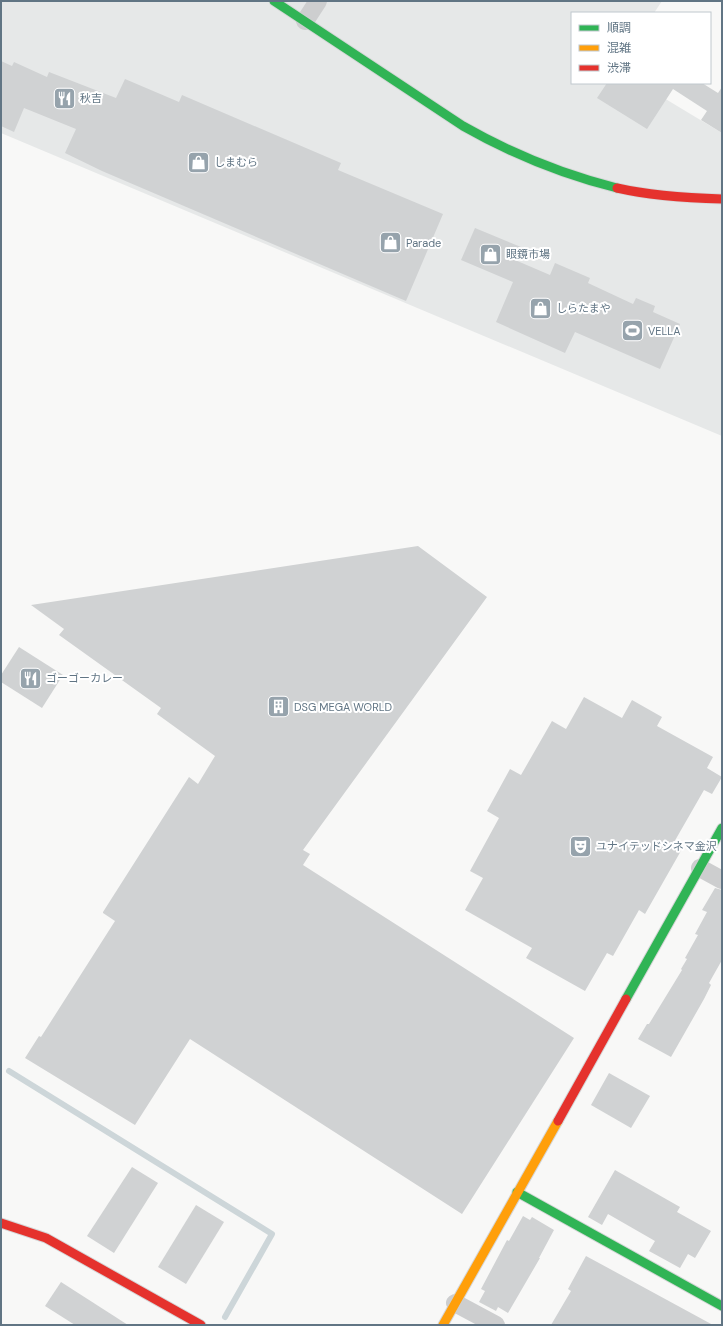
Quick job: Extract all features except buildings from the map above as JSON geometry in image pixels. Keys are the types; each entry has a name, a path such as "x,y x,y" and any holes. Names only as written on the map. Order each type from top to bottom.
{"street":[{"path":"274,1 463,126 490,142 523,157 580,178 620,189 696,199 722,199"},
{"path":"305,21 318,1"},
{"path":"443,1325 722,828"},
{"path":"700,868 722,880"},
{"path":"517,1192 722,1306"},
{"path":"1,1223 46,1238 201,1325"},
{"path":"455,1303 496,1325"}],"shaded area":[{"path":"1,1 662,1 655,12 571,12 571,84 641,84 722,133 722,436 1,133"}],"waterway":[{"path":"9,1071 272,1234 225,1317"}],"traffic: fast":[{"path":"274,1 463,126 519,155 538,163 596,183 617,188"},
{"path":"626,999 722,828"},
{"path":"517,1192 722,1306"}],"traffic: slow":[{"path":"443,1325 558,1121"}],"traffic: jam":[{"path":"617,188 670,196 722,199"},
{"path":"558,1121 626,999"},
{"path":"1,1223 46,1238 201,1325"}],"place":[{"name":"秋吉","path":"64,98"},
{"name":"しまむら","path":"199,162"},
{"name":"Parade","path":"391,243"},
{"name":"眼鏡市場","path":"491,254"},
{"name":"しらたまや","path":"541,308"},
{"name":"VELLA","path":"633,331"},
{"name":"ゴーゴーカレー","path":"30,678"},
{"name":"DSG MEGA WORLD","path":"278,707"},
{"name":"ユナイテッドシネマ金沢","path":"580,846"}]}
